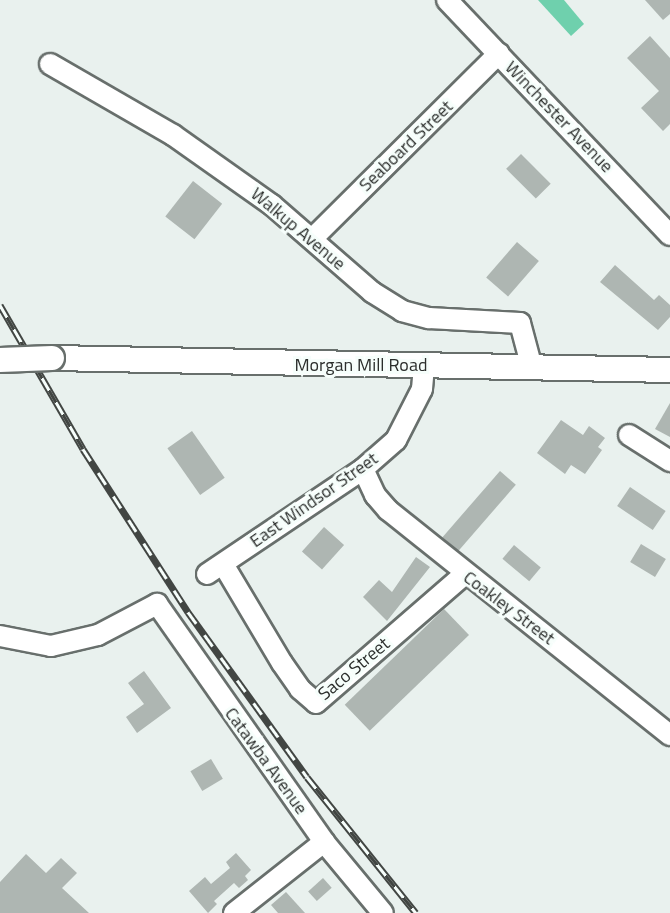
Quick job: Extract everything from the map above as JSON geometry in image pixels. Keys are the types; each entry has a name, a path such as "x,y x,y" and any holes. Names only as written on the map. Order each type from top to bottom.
{"main road":[{"name":"Morgan Mill Road","path":"0,360 52,358 140,362 670,370"}],"street":[{"name":"Winchester Avenue","path":"447,0 670,235"},
{"name":"Seaboard Street","path":"313,238 499,54"},
{"name":"Walkup Avenue","path":"50,64 173,135 313,238 372,292 402,311 429,318 520,323 531,368"},
{"name":"East Windsor Street","path":"215,569 363,469 396,441 422,388 424,365"},
{"path":"629,435 670,461"},
{"name":"Coakley Street","path":"363,469 375,495 388,510 464,575 670,735"},
{"name":"Saco Street","path":"215,569 300,689 316,703 464,575"},
{"name":"Catawba Avenue","path":"0,636 51,646 98,635 158,604 324,842 383,913"},
{"path":"234,913 324,842"}],"shaded area":[{"path":"538,0 564,0 584,24 571,36"}],"building":[{"path":"645,0 670,0 670,14 663,20"},
{"path":"650,36 670,58 670,124 663,131 641,108 659,91 627,58"},
{"path":"521,154 551,184 536,199 506,169"},
{"path":"193,181 222,204 194,239 165,216"},
{"path":"517,242 539,261 508,296 486,277"},
{"path":"615,265 654,300 659,295 670,305 670,317 658,330 600,282"},
{"path":"670,403 670,437 655,429"},
{"path":"561,420 583,435 589,426 605,438 598,447 602,450 585,474 571,465 565,474 537,453"},
{"path":"192,431 225,478 200,495 167,448"},
{"path":"500,471 516,485 458,551 442,537"},
{"path":"630,487 666,511 653,530 617,506"},
{"path":"324,527 344,545 322,570 302,552"},
{"path":"641,544 666,559 655,577 630,562"},
{"path":"514,545 541,567 529,581 502,559"},
{"path":"416,557 430,567 387,621 363,597 379,580 392,592"},
{"path":"444,609 469,635 370,731 345,705"},
{"path":"144,671 171,708 137,733 126,717 144,704 128,683"},
{"path":"211,759 223,779 202,791 190,771"},
{"path":"236,853 251,870 245,876 248,880 239,888 234,883 214,901 217,904 208,913 189,891 205,877 211,884 230,868 226,862"},
{"path":"26,854 46,873 61,858 77,873 62,888 89,913 0,913 0,882"},
{"path":"323,878 332,888 317,901 308,891"},
{"path":"286,892 305,913 278,913 271,905"}],"railway":[{"path":"0,305 83,449 188,612 307,777 416,913"}]}
